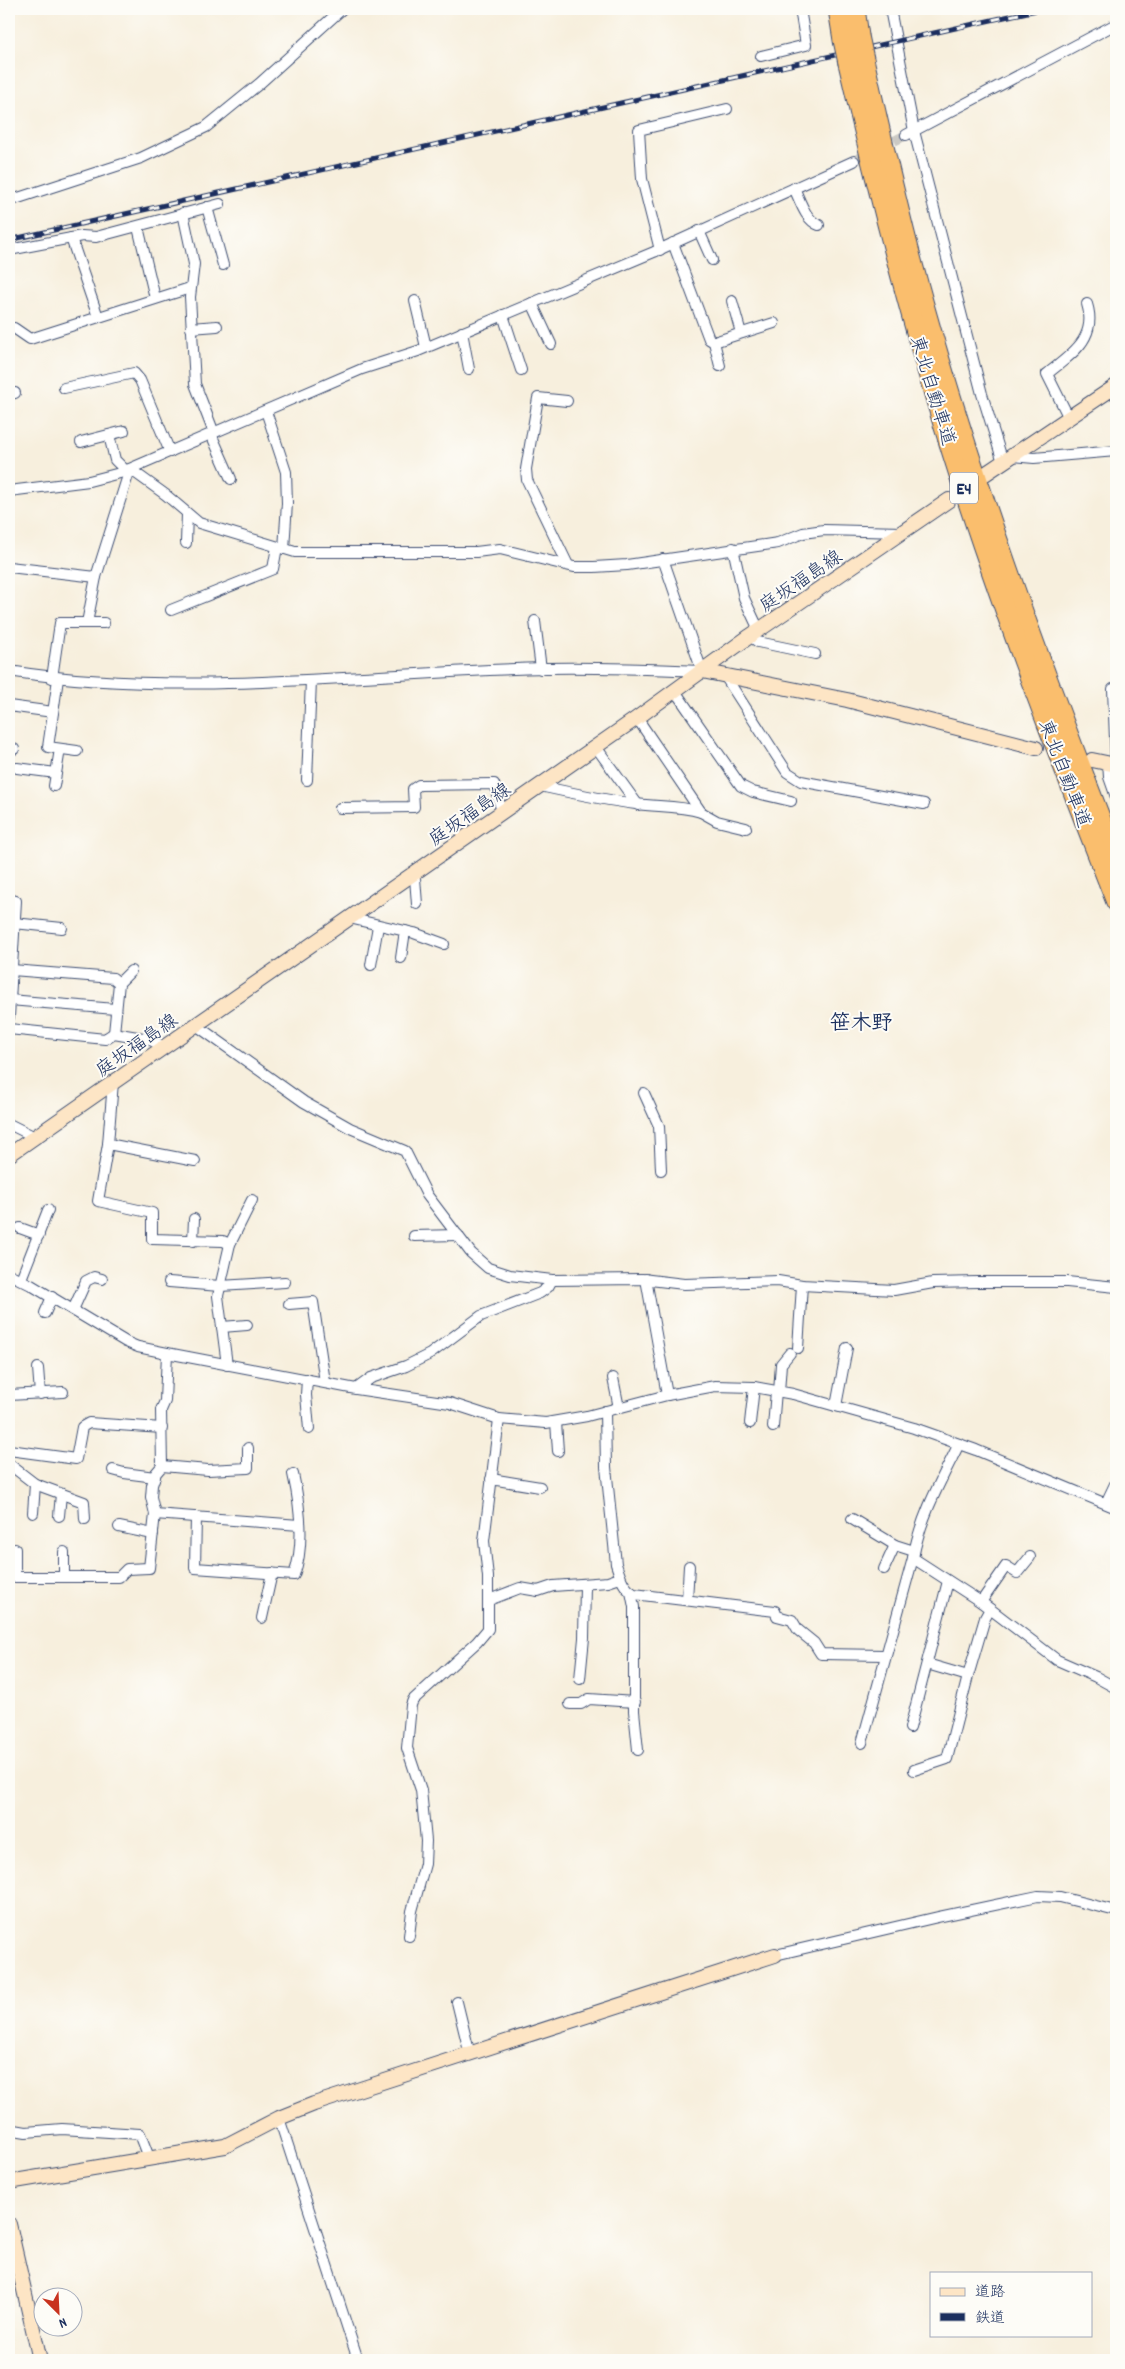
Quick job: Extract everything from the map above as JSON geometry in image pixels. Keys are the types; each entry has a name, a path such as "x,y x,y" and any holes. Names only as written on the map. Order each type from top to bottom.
{"highway":[{"name":"東北自動車道","path":"838,9 851,38 900,276 960,478 1031,682 1116,902"},
{"name":"東北自動車道","path":"851,38 854,9"},
{"name":"東北自動車道","path":"856,61 886,159 916,273 974,469 1040,658 1116,858"}],"street":[{"path":"9,201 141,158 206,126 259,84 342,9"},
{"path":"761,56 806,45 800,9"},
{"path":"890,9 910,133 982,394 1008,459"},
{"path":"910,133 1116,24"},
{"path":"660,250 642,179 639,130 727,109"},
{"path":"9,491 89,481 128,470 362,369 426,347 660,250 854,160"},
{"path":"794,188 808,216 813,223 818,225"},
{"path":"9,250 71,238 96,237 220,204"},
{"path":"207,207 223,265"},
{"path":"184,213 194,264 190,288 195,384 231,479"},
{"path":"138,227 155,298"},
{"path":"699,231 712,260"},
{"path":"71,238 98,317"},
{"path":"673,243 709,339 714,342 720,366"},
{"path":"9,329 14,328 30,339 190,288"},
{"path":"732,301 742,333"},
{"path":"416,302 426,347"},
{"path":"532,303 551,344"},
{"path":"1069,418 1047,374 1084,341 1091,320 1087,304"},
{"path":"503,315 521,370"},
{"path":"714,342 774,323"},
{"path":"191,328 217,326"},
{"path":"462,332 469,370"},
{"path":"64,388 134,373 140,380 170,452"},
{"path":"985,474 1116,386"},
{"path":"567,401 538,398 526,468 527,480 568,565"},
{"path":"171,610 273,569 280,548 287,503 286,472 266,411"},
{"path":"81,442 124,430"},
{"path":"109,435 115,460 166,495 187,514 210,527 280,548 307,553 500,549 574,567 627,565 778,543 803,532 824,530 902,532"},
{"path":"1008,459 1116,452"},
{"path":"87,623 96,577 128,470"},
{"name":"庭坂福島線","path":"9,1155 35,1133 196,1025 596,747 754,633 949,500"},
{"path":"186,543 187,514"},
{"path":"734,548 744,598 758,642 815,654"},
{"path":"663,559 702,671"},
{"path":"9,567 96,577"},
{"path":"535,621 541,668"},
{"path":"77,751 48,747 54,712 60,623 104,623"},
{"path":"9,672 55,678 171,685 541,668 702,671 847,700 1036,748"},
{"path":"725,676 787,772 811,783 924,804"},
{"path":"307,780 311,680"},
{"path":"1116,689 1113,689 1113,764 1109,777 1116,797"},
{"path":"675,691 741,786 753,792 790,801"},
{"path":"9,706 54,712"},
{"path":"637,718 701,812"},
{"path":"596,747 638,804"},
{"path":"54,786 60,749"},
{"path":"1092,760 1113,764"},
{"path":"17,768 56,773"},
{"path":"340,808 414,807 413,789 419,785 494,784 502,812"},
{"path":"540,786 638,804 676,806 701,812 718,821 746,828"},
{"path":"413,874 416,878 417,904"},
{"path":"9,900 16,901 9,1017"},
{"path":"348,918 404,931 444,944"},
{"path":"14,924 62,928"},
{"path":"371,965 378,926"},
{"path":"401,958 404,931"},
{"path":"12,970 113,978 119,983"},
{"path":"114,1032 119,983 131,971"},
{"path":"10,1000 115,1009"},
{"path":"196,1025 304,1102 350,1128 405,1151 427,1195 472,1253 488,1268 510,1275 552,1280 646,1280 705,1284 778,1281 802,1286 894,1290 932,1283 1066,1282 1116,1287"},
{"path":"9,1029 105,1039 114,1032 149,1039 164,1047"},
{"path":"113,1082 108,1144 98,1201 152,1213 152,1240 193,1240 230,1244"},
{"path":"644,1093 659,1126 661,1170"},
{"path":"9,1124 35,1133"},
{"path":"108,1144 195,1161"},
{"path":"227,1365 218,1303 220,1286 230,1244 252,1200"},
{"path":"21,1279 48,1210"},
{"path":"193,1240 194,1219"},
{"path":"20,1228 38,1234"},
{"path":"414,1236 458,1235"},
{"path":"9,1274 21,1279 126,1342 138,1347 356,1389 450,1403 499,1419 556,1422 667,1395 716,1386 754,1387 836,1406 959,1444 1116,1508"},
{"path":"73,1310 86,1281 94,1277 102,1279"},
{"path":"356,1389 371,1378 406,1366 430,1354 481,1316 540,1293 548,1287 552,1280"},
{"path":"646,1280 667,1395"},
{"path":"170,1282 220,1286 285,1282"},
{"path":"773,1427 781,1364 794,1351 802,1286"},
{"path":"44,1313 52,1297"},
{"path":"289,1304 313,1302 325,1382"},
{"path":"222,1326 247,1325"},
{"path":"836,1406 847,1348"},
{"path":"15,1549 12,1576 119,1577 127,1569 149,1568 155,1514 155,1508 150,1497 155,1477 162,1466 162,1428 167,1353"},
{"path":"38,1368 40,1394"},
{"path":"613,1378 619,1408"},
{"path":"307,1379 306,1395 309,1429"},
{"path":"750,1423 754,1387"},
{"path":"9,1395 63,1392"},
{"path":"605,1411 606,1467 615,1555 620,1578 631,1592 634,1607 634,1702 638,1750"},
{"path":"409,1936 412,1910 424,1870 426,1841 421,1790 407,1748 410,1705 413,1700 485,1634 489,1624 484,1541 499,1419"},
{"path":"556,1422 558,1451"},
{"path":"9,1450 76,1459 82,1427 89,1423 162,1428"},
{"path":"862,1743 914,1555 935,1493 959,1444"},
{"path":"162,1466 208,1470 248,1468 248,1448"},
{"path":"9,1464 35,1484 84,1502 85,1520"},
{"path":"113,1470 155,1477"},
{"path":"196,1517 195,1568 294,1575 300,1559 300,1507 294,1474"},
{"path":"491,1479 540,1487"},
{"path":"1106,1503 1116,1482"},
{"path":"34,1513 35,1484"},
{"path":"59,1516 61,1494"},
{"path":"155,1514 299,1525"},
{"path":"852,1519 914,1555 948,1582 981,1602 1057,1660 1096,1676 1116,1688"},
{"path":"119,1528 153,1534"},
{"path":"884,1569 895,1545"},
{"path":"64,1552 64,1576"},
{"path":"981,1602 1006,1566 1017,1573 1030,1557"},
{"path":"687,1600 689,1566"},
{"path":"262,1618 272,1573"},
{"path":"489,1600 520,1588 538,1591 553,1586 586,1584 620,1578"},
{"path":"910,1728 948,1582"},
{"path":"580,1679 586,1584"},
{"path":"631,1592 775,1611 777,1616 792,1620 798,1630 814,1643 821,1654 885,1655"},
{"path":"914,1770 947,1759 968,1676 985,1618 990,1609"},
{"path":"927,1664 968,1676"},
{"path":"570,1704 581,1704 589,1699 634,1702"},
{"path":"9,2182 225,2146 279,2118 314,2104 775,1955 1038,1896 1060,1897 1116,1911"},
{"path":"457,2002 470,2054"},
{"path":"279,2118 358,2360"},
{"path":"9,2129 26,2132 62,2129 140,2134 150,2160"},
{"path":"9,2224 40,2360"}],"tunnel":[{"path":"854,161 906,135"}],"railway":[{"path":"9,240 1041,9"}],"district":[{"name":"笹木野","path":"861,1022"}]}
